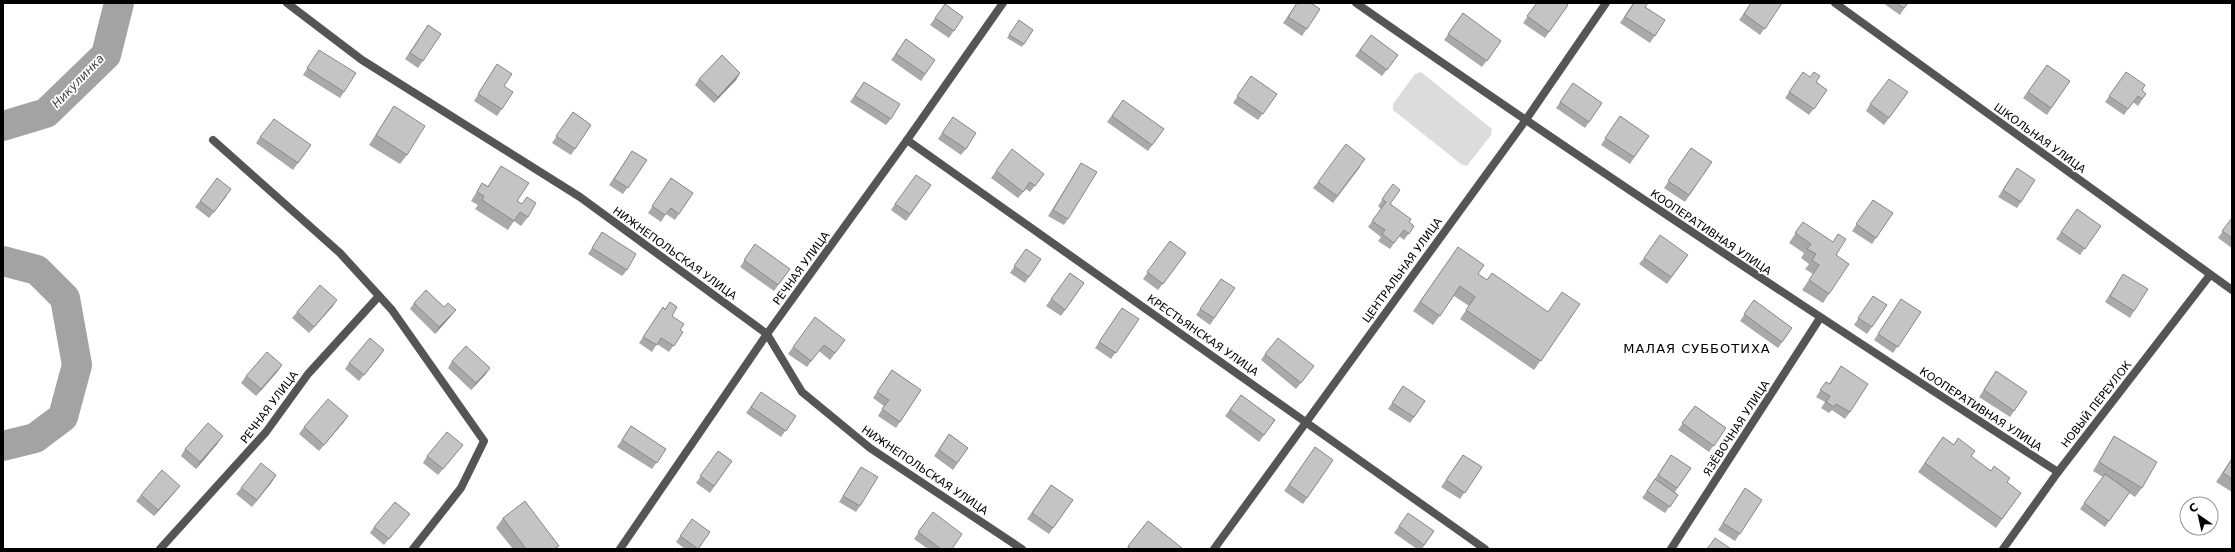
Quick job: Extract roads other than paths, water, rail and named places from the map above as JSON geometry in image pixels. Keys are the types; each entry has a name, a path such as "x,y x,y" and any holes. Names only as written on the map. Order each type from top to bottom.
{"street":[{"name":"НИЖНЕПОЛЬСКАЯ УЛИЦА","path":"287,3 362,60 580,197 767,334 802,392 870,448 1022,549"},
{"name":"РЕЧНАЯ УЛИЦА","path":"620,549 767,334 907,140 1002,3"},
{"name":"КООПЕРАТИВНАЯ УЛИЦА","path":"1356,3 1525,121 1820,318 2058,472"},
{"name":"ЦЕНТРАЛЬНАЯ УЛИЦА","path":"1214,549 1305,421 1525,121 1606,3"},
{"name":"ШКОЛЬНАЯ УЛИЦА","path":"1835,3 2232,290"},
{"path":"213,140 340,253 392,310 484,442 461,488 413,549"},
{"name":"КРЕСТЬЯНСКАЯ УЛИЦА","path":"907,140 1485,549"},
{"name":"НОВЫЙ ПЕРЕУЛОК","path":"2003,549 2058,472 2210,275"},
{"name":"РЕЧНАЯ УЛИЦА","path":"160,549 266,432 308,374 379,296"},
{"name":"ЯЗЁВОЧНАЯ УЛИЦА","path":"1671,549 1820,318"}],"waterway":[{"name":"Никулинка","path":"3,126 46,113 106,55 119,3"},
{"name":"Никулинка","path":"3,261 37,270 65,298 77,365 63,417 35,438 3,446"}],"district":[{"name":"МАЛАЯ СУББОТИХА","path":"1697,348"}]}
